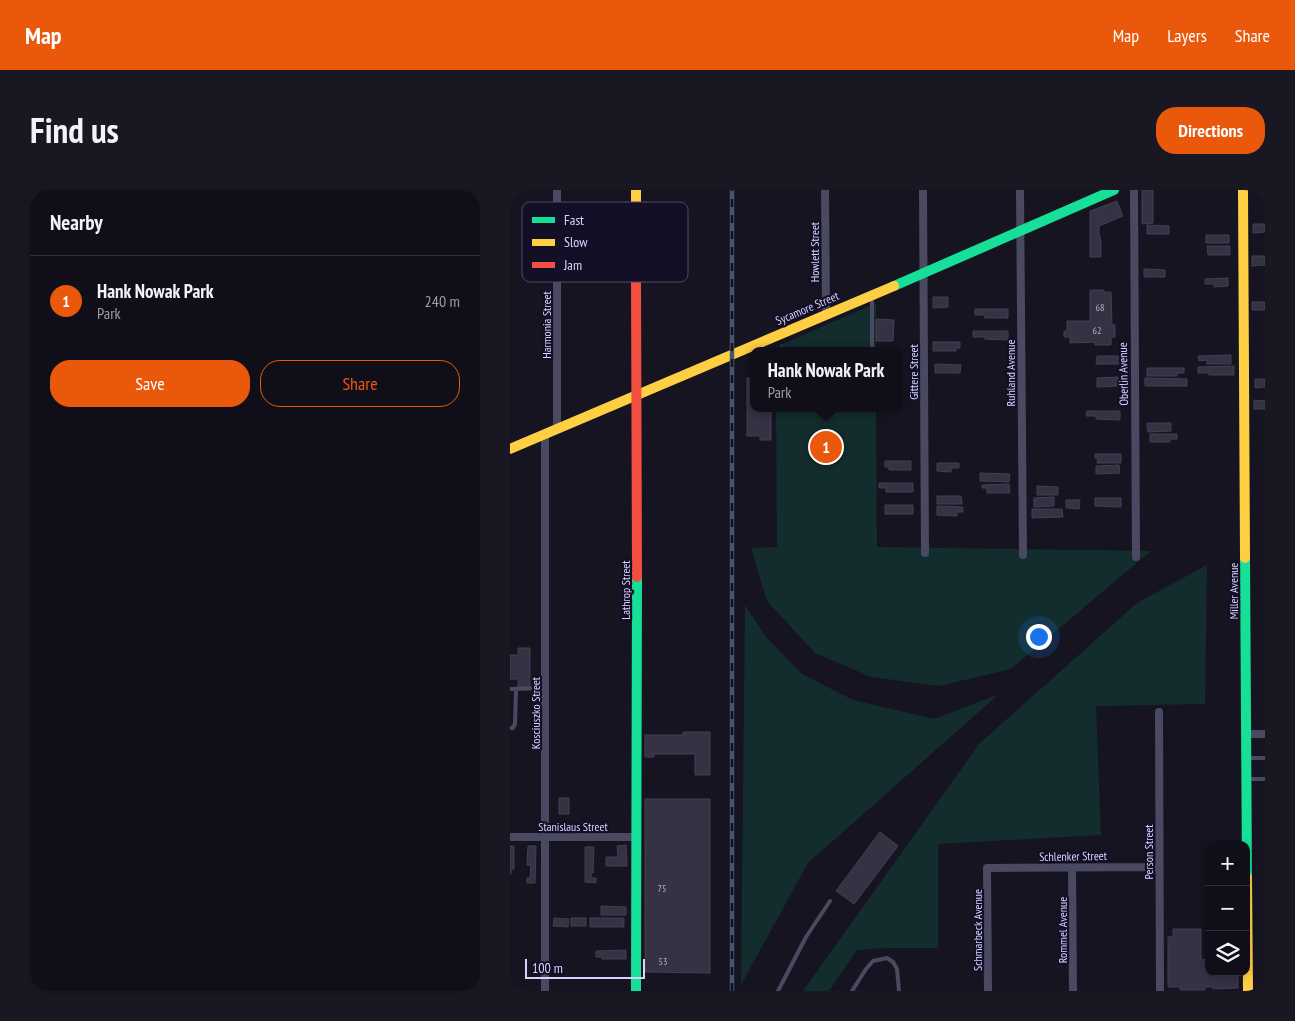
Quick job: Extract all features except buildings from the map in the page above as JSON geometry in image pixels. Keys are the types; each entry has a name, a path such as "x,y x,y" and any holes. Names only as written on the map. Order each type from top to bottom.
{"street":[{"name":"Howlett Street","path":"825,190 826,314"},
{"name":"Gittere Street","path":"923,190 926,553"},
{"name":"Ruhland Avenue","path":"1020,190 1023,555"},
{"name":"Sycamore Street","path":"510,449 1114,190"},
{"name":"Oberlin Avenue","path":"1134,190 1136,557"},
{"name":"Miller Avenue","path":"1242,190 1248,991"},
{"name":"Harmonia Street","path":"557,282 557,429"},
{"name":"Lathrop Street","path":"636,282 636,991"},
{"name":"Kosciuszko Street","path":"545,434 545,991"},
{"name":"Person Street","path":"1159,712 1160,991"},
{"path":"1246,734 1265,734"},
{"name":"Stanislaus Street","path":"510,838 636,837"},
{"name":"Schlenker Street","path":"988,868 1159,867"},
{"name":"Schmarbeck Avenue","path":"988,868 988,991"},
{"name":"Rommel Avenue","path":"1072,868 1074,991"}],"lane":[{"path":"872,294 872,347"},
{"path":"510,689 546,688"},
{"path":"510,728 513,728 516,724 516,689"},
{"path":"1246,758 1265,758"},
{"path":"1246,779 1265,779"},
{"path":"778,991 806,937 830,902"},
{"path":"852,991 873,961 886,958 894,962 897,968 899,991"}],"green space":[{"path":"876,303 876,347 776,347"},
{"path":"776,412 876,412 877,547 1151,551 1011,669 939,686 871,677 815,653 767,601 751,548 777,547"},
{"path":"1207,565 1205,704 1096,706 1101,835 938,844 938,948 857,950 829,991 803,991 979,744 1137,603"},
{"path":"745,605 766,637 802,674 853,700 934,719 999,694 808,863 741,985"}],"railway":[{"path":"732,190 732,991"}],"traffic: fast":[{"path":"894,286 1114,190"},
{"path":"1245,558 1247,841"},
{"path":"636,991 637,577"}],"traffic: slow":[{"path":"636,190 636,202"},
{"path":"1243,190 1245,558"},
{"path":"750,347 894,286"},
{"path":"510,449 750,347"},
{"path":"1247,886 1248,991"}],"traffic: jam":[{"path":"636,282 637,577"}],"place":[{"name":"Hank Nowak Park","path":"826,447"}]}
